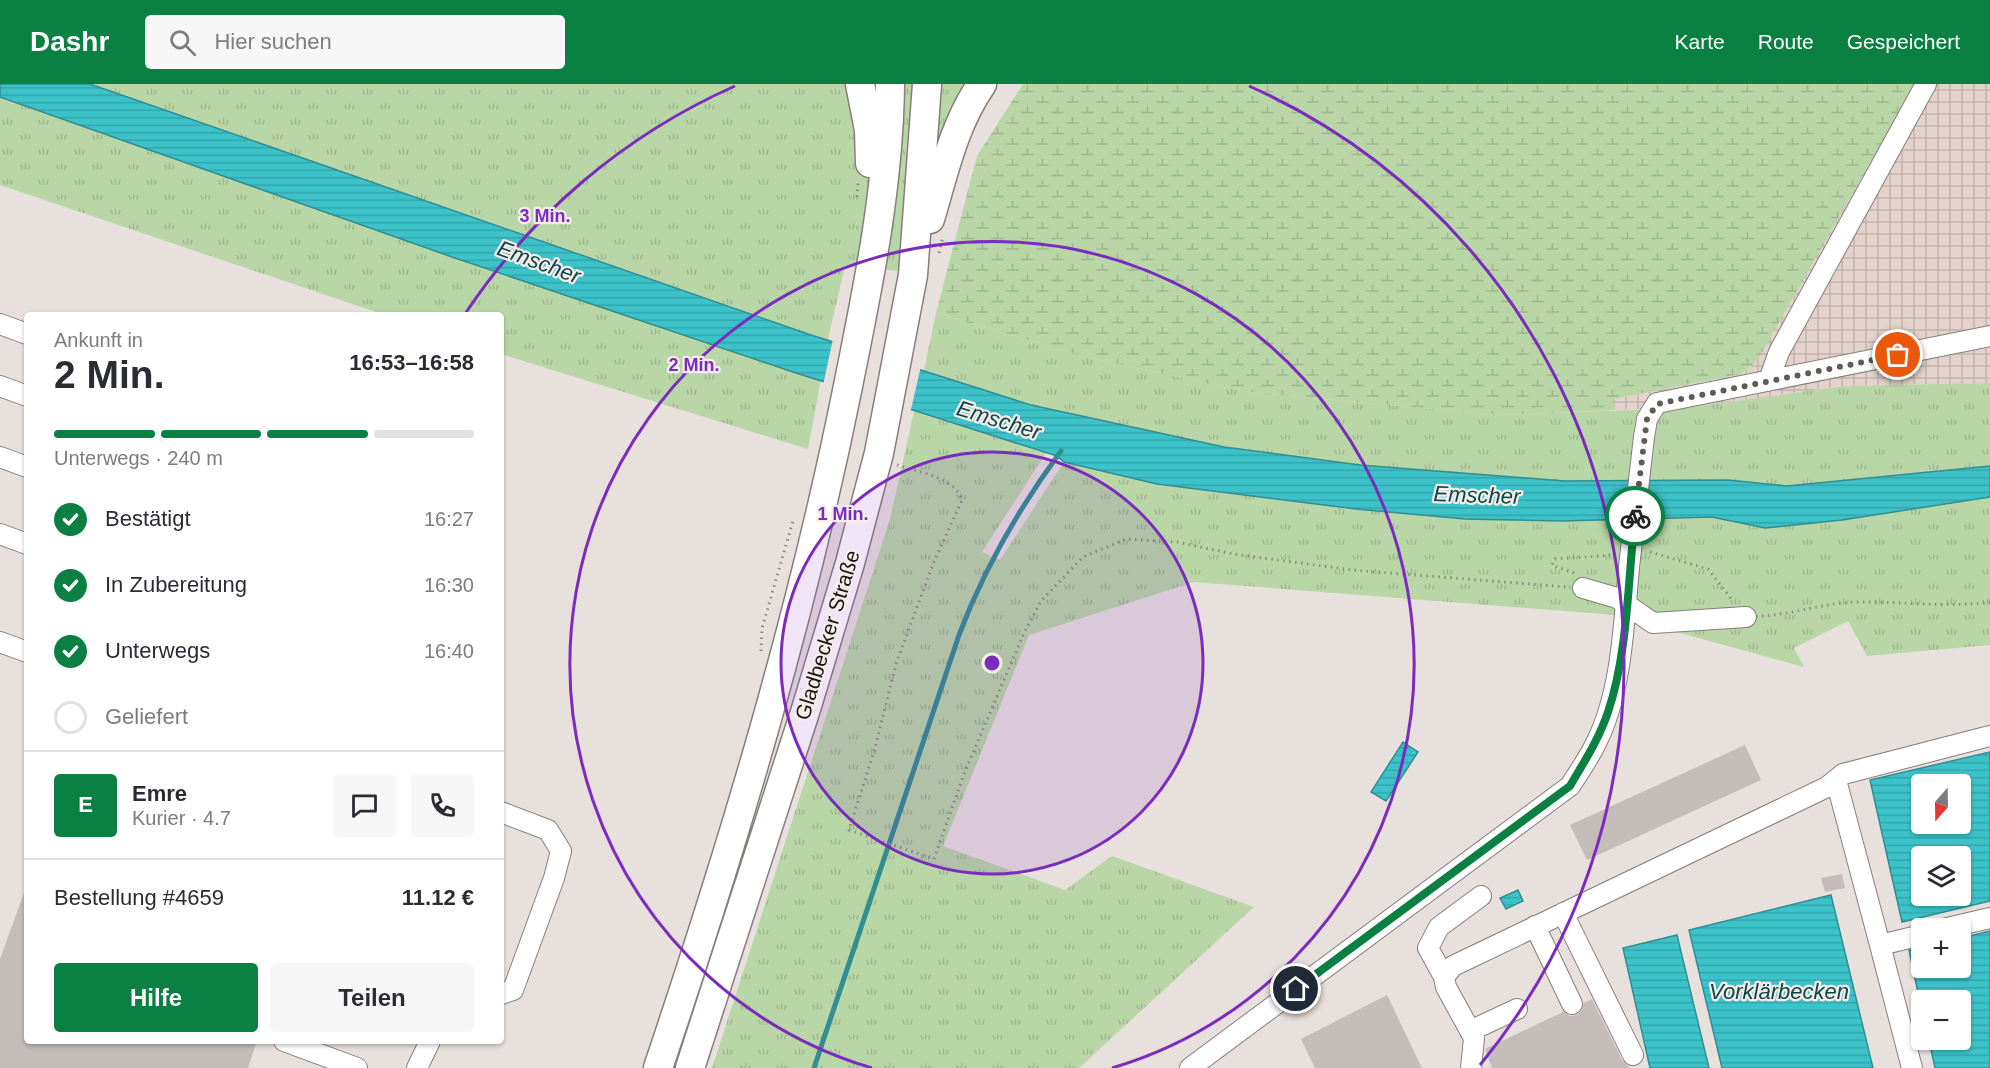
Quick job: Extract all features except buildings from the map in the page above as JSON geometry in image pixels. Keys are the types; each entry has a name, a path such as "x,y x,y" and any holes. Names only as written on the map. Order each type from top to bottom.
{"highway":[{"path":"860,84 869,130 863,313"},
{"name":"Gladbecker Straße","path":"658,1068 747,797 807,570 837,443 863,313 885,167 890,84"},
{"name":"Gladbecker Straße","path":"690,1068 850,564 888,459 903,330 913,275 927,84"},
{"path":"913,275 952,144 982,84"}],"lane":[{"path":"1769,380 1779,352 1926,84"},
{"path":"0,324 24,333"},
{"path":"1190,1068 1570,786 1597,742 1609,710 1622,645 1644,437 1647,419 1657,404 1990,336"},
{"path":"0,386 24,395"},
{"path":"0,457 24,466"},
{"path":"0,534 24,543"},
{"path":"1583,588 1617,598 1653,623 1746,616"},
{"path":"0,642 24,651"},
{"path":"1444,977 1453,966 1710,844 1836,780 1843,774 1990,736"},
{"path":"1836,780 1912,1068"},
{"path":"504,813 548,830 561,851 554,878 513,990 504,993"},
{"path":"1471,1068 1474,1038 1428,948 1439,927 1481,896"},
{"path":"1563,914 1633,1055"},
{"path":"1971,922 1990,918"},
{"path":"1535,926 1572,1004"},
{"path":"1880,945 1911,938"},
{"path":"1470,1031 1517,1009"},
{"path":"292,1044 357,1068"},
{"path":"417,1068 429,1044"}],"path":[{"path":"856,208 858,179"},
{"path":"888,459 951,484 959,491 962,500 933,564 896,664 875,748 849,831 934,860 964,774 1024,633 1041,601 1083,556 1126,539 1177,542 1234,554 1352,570 1583,588 1582,576 1552,565 1555,559"},
{"path":"1708,569 1746,616 1792,614 1853,602 1937,606 1990,602"}],"shaded area":[{"path":"1915,84 1990,84 1990,383 1845,386 1685,408 1615,410 1612,399 1742,374 1757,360"}],"green space":[{"path":"0,84 964,84 940,133 909,272 845,266 830,330 808,449 504,355 504,312 376,312 0,185"},
{"path":"1023,84 1915,84 1757,361 1741,374 1613,399 1615,410 1499,415 1246,392 1082,356 936,313 977,156"},
{"path":"936,313 1082,356 1246,392 1499,415 1685,408 1845,386 1990,383 1990,466 1787,486 1728,480 1565,481 1360,465 1224,447 1031,405 924,370"},
{"path":"914,412 1046,453 982,552 1000,560 1064,462 1157,484 1712,517 1765,528 1842,520 1990,497 1990,645 1867,656 1848,621 1794,648 1804,667 1615,615 1194,582 1029,635 943,846 1065,890 1112,856 1254,907 1079,1068 712,1068 890,519"}],"water":[{"name":"Emscher","path":"0,84 90,84 808,334 1031,405 1224,447 1360,465 1565,481 1728,480 1787,486 1990,466 1990,497 1842,520 1765,528 1712,517 1562,521 1465,519 1356,509 1157,484 1064,462 1057,456 793,372 452,257 0,97"},
{"path":"1403,742 1418,752 1386,801 1371,792"},
{"path":"1990,752 1990,901 1971,906 1971,846 1911,846 1911,906 1969,906 1911,918 1902,922 1870,780"},
{"path":"1518,890 1523,901 1506,909 1500,898"},
{"name":"Vorklärbecken","path":"1831,895 1873,1068 1722,1068 1689,930"},
{"path":"1990,931 1990,1068 1935,1068 1931,1050 1971,1050 1971,990 1917,990 1915,978 1971,978 1971,936"},
{"path":"1677,935 1709,1068 1650,1068 1623,948"}],"pier":[{"path":"833,339 921,366 910,414 823,385"}],"waterway":[{"path":"814,1068 969,610 1004,540 1061,451"}],"way so far":[{"path":"1635,516 1647,419 1657,404 1898,355"}],"route":[{"path":"1296,989 1570,786 1597,742 1609,710 1622,645 1635,516"}]}
